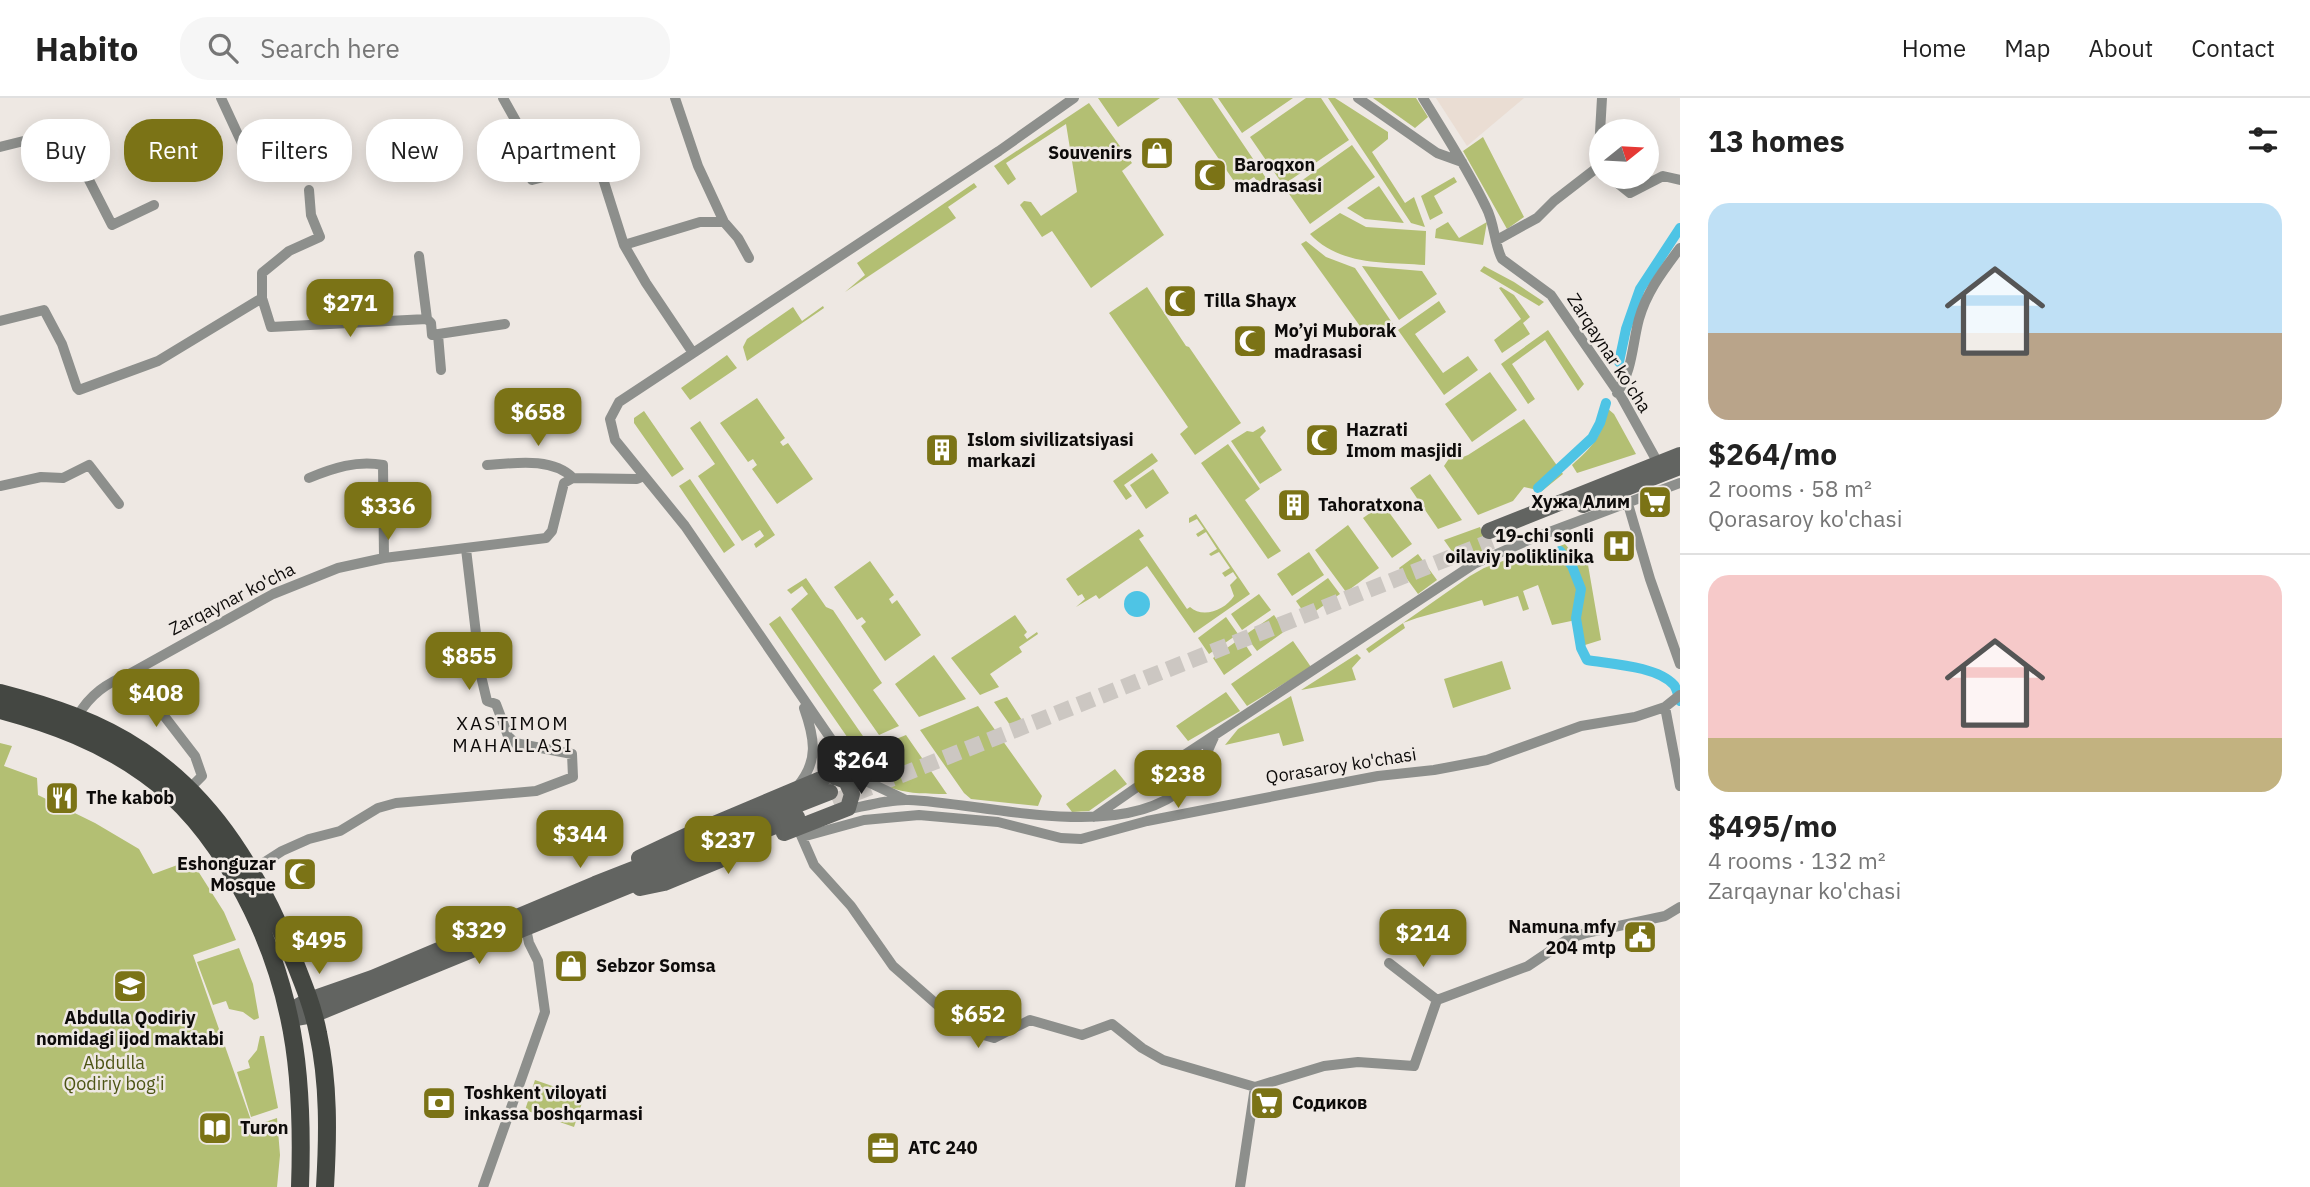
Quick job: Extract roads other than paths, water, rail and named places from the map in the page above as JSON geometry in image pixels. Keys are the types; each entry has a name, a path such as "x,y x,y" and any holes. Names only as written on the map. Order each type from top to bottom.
{"main road":[{"path":"1680,455 1490,536 1680,467"},
{"path":"0,693 77,717 130,743 160,764 183,795 220,855 246,899 273,961 289,1016 300,1114 300,1187"},
{"path":"0,710 54,726 93,742 183,795 219,822 251,871 278,923 311,1007 325,1084 326,1187"},
{"path":"289,1016 596,891 836,801 851,802 852,791 846,781 830,775 650,851 596,891"},
{"path":"596,891 664,883 800,832 836,801"}],"street":[{"path":"221,98 237,132"},
{"path":"503,98 516,123 532,180 598,163 624,245 693,354"},
{"path":"675,98 698,166 723,222 738,238 749,258"},
{"path":"906,800 877,788 853,769 685,526 615,440 610,427 613,411 619,402 999,151 1074,98"},
{"path":"1358,98 1437,153 1462,162"},
{"name":"Zarqaynar ko'cha","path":"1423,98 1487,208 1502,259 1550,295 1616,391 1658,463"},
{"path":"1601,119 1602,98"},
{"path":"0,147 64,131 112,225 155,205"},
{"path":"1497,240 1537,218 1554,201 1589,176"},
{"path":"1659,178 1663,176 1680,180"},
{"path":"309,190 311,215 320,237 289,251 262,273 262,298 271,327 427,319"},
{"path":"624,245 700,222 723,222"},
{"path":"1616,391 1627,378 1647,296 1680,247"},
{"path":"419,256 427,319 431,323 432,335 505,324"},
{"path":"0,321 44,310 62,344 79,390 158,361 262,298"},
{"path":"438,335 441,370"},
{"path":"309,478 335,467 369,462 383,465 384,558"},
{"path":"487,465 531,463 564,468 573,478 637,479 644,476"},
{"path":"0,486 41,477 63,478 89,465 119,504"},
{"name":"Zarqaynar ko'cha","path":"77,717 86,701 107,682 131,673 273,594 338,568 384,558 546,538 552,531 564,483 573,478"},
{"path":"1094,817 1474,564 1531,539 1680,482"},
{"path":"1628,504 1650,579 1680,664"},
{"path":"251,871 282,851 309,839 340,831 378,808 396,803 536,790 573,778 572,754 515,743 508,736 496,704 487,701 481,676 466,549"},
{"path":"131,673 195,756 202,776 183,795"},
{"path":"794,790 810,769 814,740 799,692"},
{"path":"1680,695 1666,706 1680,786"},
{"name":"Qorasaroy ko'chasi","path":"800,832 864,820 919,815 976,819 1061,838 1081,839 1147,821 1354,780 1434,771 1487,760 1581,726 1635,718 1666,706"},
{"path":"836,801 906,800 1072,818 1119,816 1140,810 1178,791 1195,776 1215,736"},
{"path":"800,832 814,864 851,906 893,966 950,1016 980,1034 994,1038 1030,1020 1082,1035 1112,1024 1142,1048 1163,1060 1255,1087 1324,1066 1358,1062 1413,1066 1437,1000 1528,966 1568,939 1665,916 1680,907"},
{"path":"482,1187 545,1012 538,961 529,943 524,921"},
{"path":"1389,963 1437,1000"},
{"path":"1240,1187 1255,1087"}],"water":[{"path":"1137,591 1146,595 1150,604 1146,613 1137,617 1128,613 1124,604 1128,595"}],"waterway":[{"path":"1619,362 1626,329 1640,289 1680,228"},
{"path":"1538,488 1592,438 1606,403"},
{"path":"1560,551 1572,566 1581,589 1576,618 1581,648 1587,660 1633,667 1657,674 1674,685 1680,701"}],"tunnel":[{"path":"833,802 1492,541"}],"place":[{"name":"Souvenirs","path":"1157,153"},
{"name":"Baroqxon madrasasi","path":"1210,175"},
{"name":"Tilla Shayx","path":"1180,301"},
{"name":"Mo’yi Muborak madrasasi","path":"1250,341"},
{"name":"Hazrati Imom masjidi","path":"1322,440"},
{"name":"Islom sivilizatsiyasi markazi","path":"942,450"},
{"name":"Хужа Алим","path":"1655,502"},
{"name":"Tahoratxona","path":"1294,505"},
{"name":"19-chi sonli oilaviy poliklinika","path":"1619,546"},
{"name":"The kabob","path":"62,798"},
{"name":"Eshonguzar Mosque","path":"300,874"},
{"name":"Namuna mfy 204 mtp","path":"1640,937"},
{"name":"Sebzor Somsa","path":"571,966"},
{"name":"Abdulla Qodiriy nomidagi ijod maktabi","path":"130,986"},
{"name":"Toshkent viloyati inkassa boshqarmasi","path":"439,1103"},
{"name":"Содиков","path":"1267,1103"},
{"name":"Turon","path":"215,1128"},
{"name":"АТС 240","path":"883,1148"}],"district":[{"name":"XASTIMOM MAHALLASI","path":"513,734"}],"park label":[{"name":"Abdulla Qodiriy bog'i","path":"114,1073"}]}
